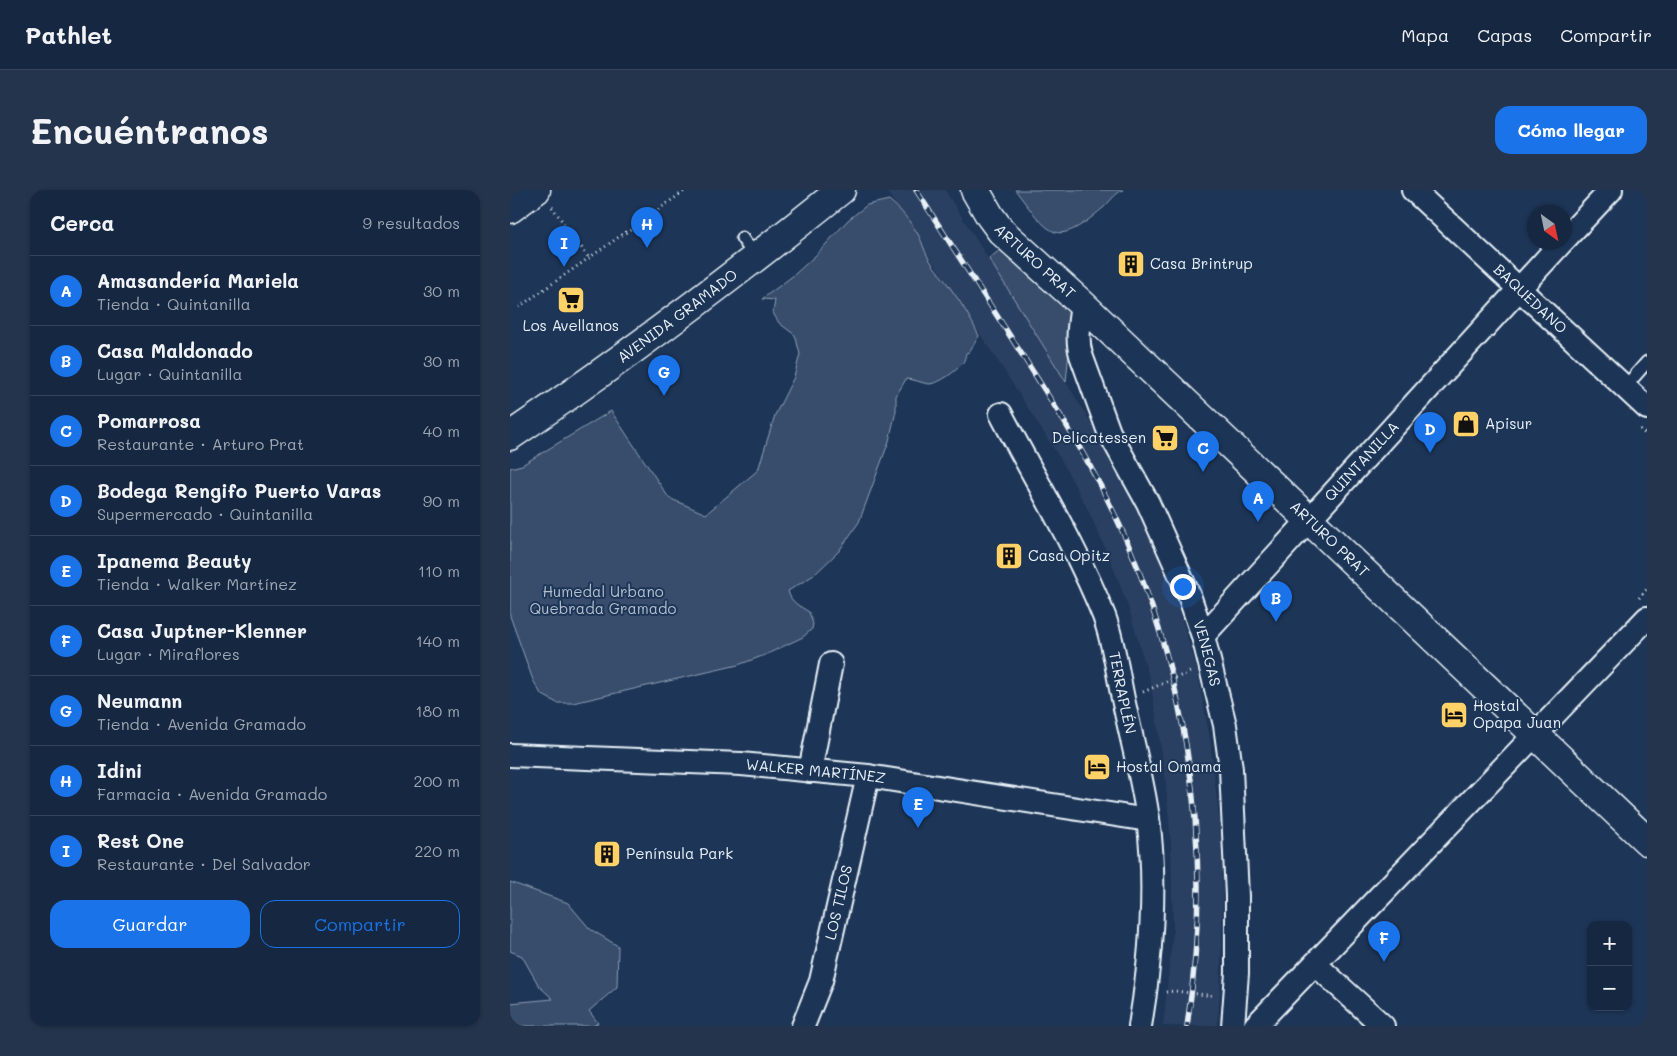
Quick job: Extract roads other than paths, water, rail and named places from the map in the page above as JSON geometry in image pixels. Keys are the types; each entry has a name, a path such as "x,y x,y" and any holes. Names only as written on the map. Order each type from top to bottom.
{"street":[{"name":"AVENIDA GRAMADO","path":"510,436 610,367 749,248 841,190"},
{"name":"ARTURO PRAT","path":"975,190 1001,231 1082,304 1647,841"},
{"name":"BAQUEDANO","path":"1413,190 1625,387 1645,402"},
{"path":"1572,231 1611,190"},
{"name":"QUINTANILLA","path":"1206,645 1309,519 1555,250"},
{"name":"VENEGAS","path":"1082,304 1079,346 1100,411 1109,432 1148,503 1189,595 1206,645 1225,725 1231,769 1237,896 1237,973 1233,1026"},
{"name":"TERRAPLÉN","path":"1001,414 1076,554 1104,617 1112,642 1148,820 1152,880 1147,980 1140,1026"},
{"path":"1255,1026 1647,618"},
{"path":"810,771 831,664"},
{"name":"WALKER MARTÍNEZ","path":"510,755 741,764 868,776 1148,820"},
{"name":"LOS TILOS","path":"803,1026 822,981 868,776"},
{"path":"1315,964 1382,1026"}],"lane":[{"path":"1625,387 1647,362"}],"railway":[{"path":"916,190 1046,392 1089,464 1122,530 1142,578 1159,628 1183,730 1196,834 1197,921 1194,973 1187,1026"}],"place":[{"name":"Idini","path":"647,248"},
{"name":"Casa Brintrup","path":"1131,264"},
{"name":"Rest One","path":"564,267"},
{"name":"Los Avellanos","path":"571,300"},
{"name":"Neumann","path":"664,396"},
{"name":"Apisur","path":"1466,424"},
{"name":"Delicatessen","path":"1165,438"},
{"name":"Bodega Rengifo Puerto Varas","path":"1430,453"},
{"name":"Pomarrosa","path":"1203,472"},
{"name":"Amasandería Mariela","path":"1258,522"},
{"name":"Casa Opitz","path":"1009,556"},
{"name":"Casa Maldonado","path":"1276,622"},
{"name":"Hostal Opapa Juan","path":"1454,715"},
{"name":"Hostal Omama","path":"1097,767"},
{"name":"Ipanema Beauty","path":"918,828"},
{"name":"Península Park","path":"607,854"},
{"name":"Casa Juptner-Klenner","path":"1384,962"}],"park label":[{"name":"Humedal Urbano Quebrada Gramado","path":"603,600"}]}
